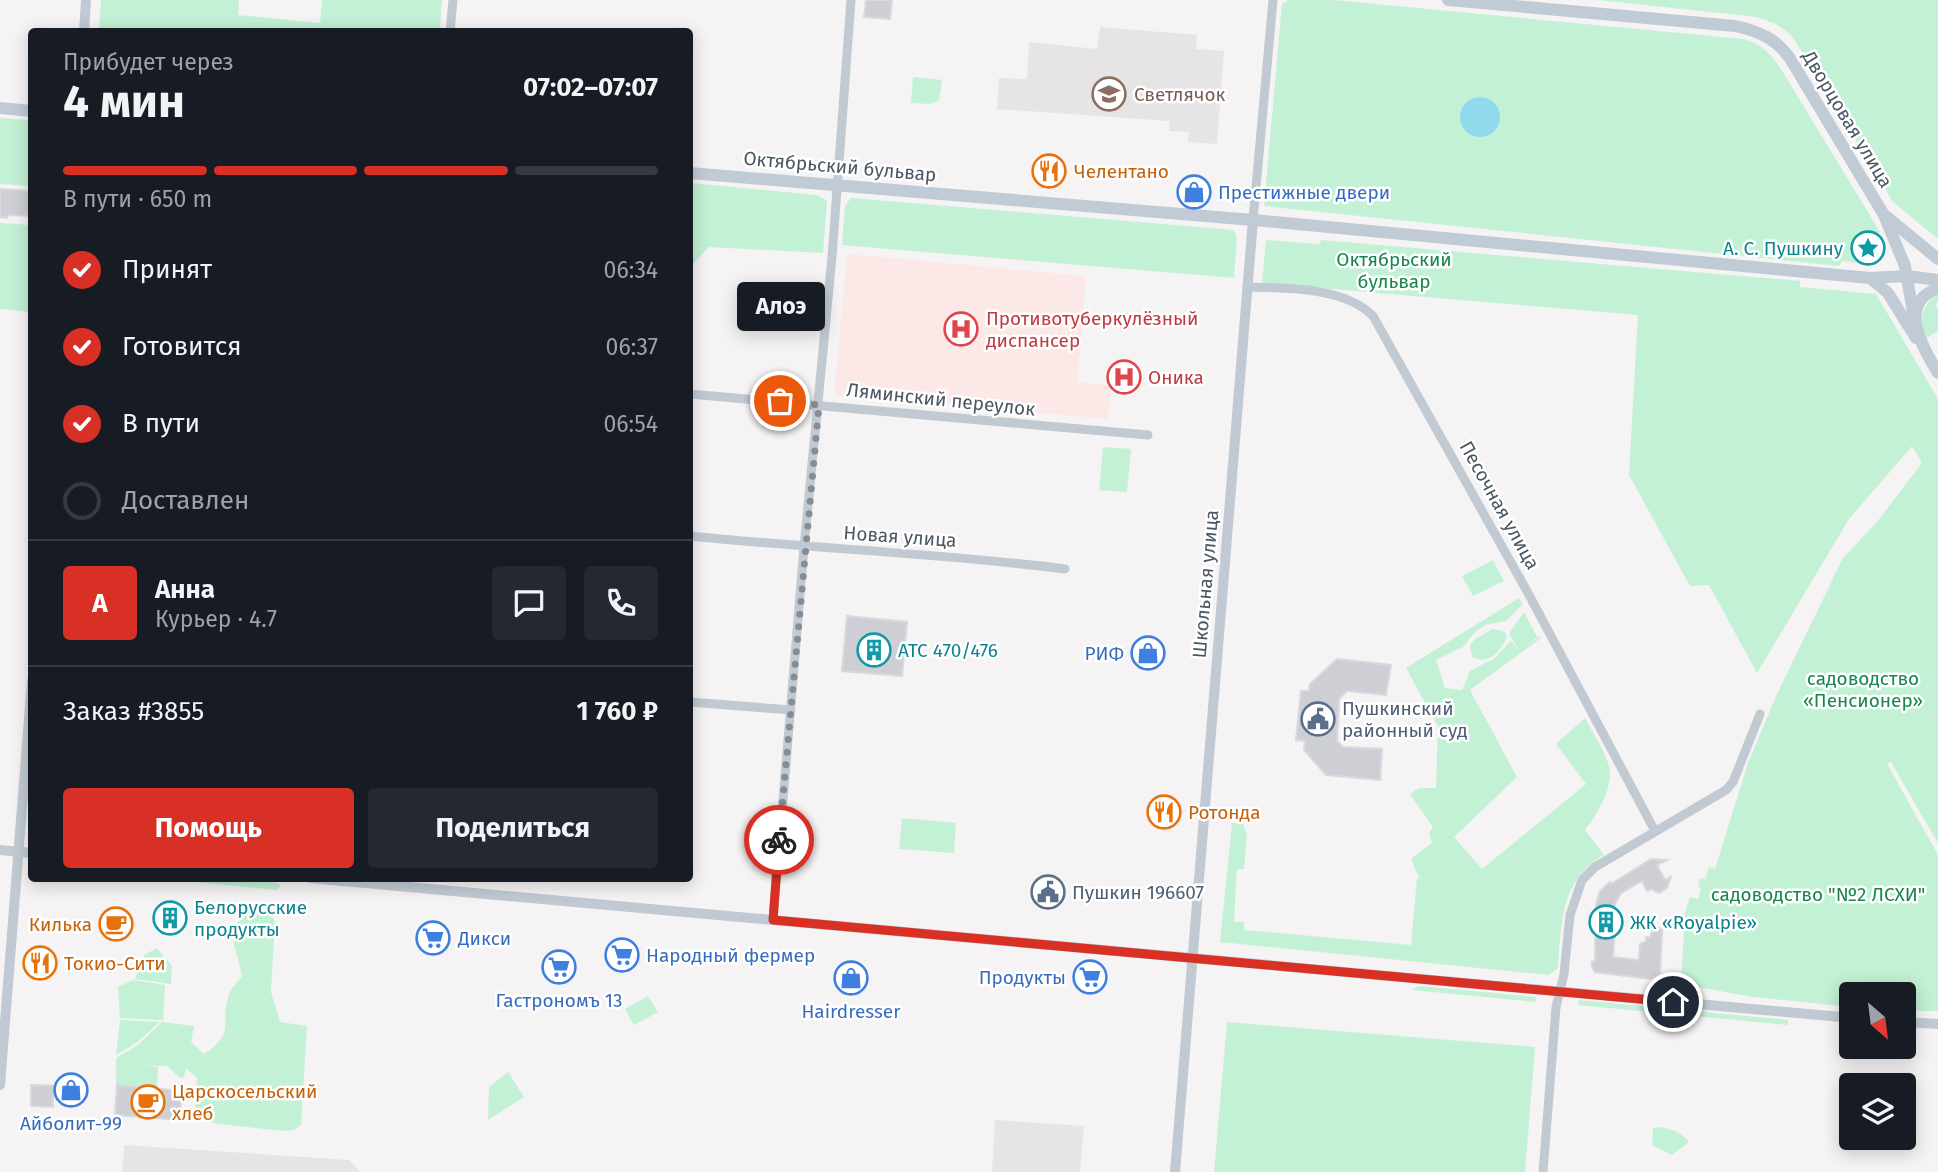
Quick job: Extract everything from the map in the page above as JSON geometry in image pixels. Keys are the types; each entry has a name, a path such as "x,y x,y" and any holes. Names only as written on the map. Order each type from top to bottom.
{"main road":[{"name":"Дворцовая улица","path":"1448,0 1735,26 1772,38 1791,60 1884,215"},
{"path":"0,108 28,111"},
{"name":"Октябрьский бульвар","path":"693,173 1253,220 1870,278 1907,276 1938,280"},
{"path":"1884,215 1938,259"},
{"path":"1884,215 1907,276 1919,342"},
{"path":"1870,278 1888,293 1938,373"},
{"path":"1915,324 1920,304 1926,295 1938,288"}],"street":[{"path":"84,28 86,0"},
{"path":"450,28 453,0"},
{"path":"773,920 804,547 819,405 851,0"},
{"name":"Школьная улица","path":"1175,1172 1273,0"},
{"name":"Песочная улица","path":"1247,286 1341,295 1358,303 1373,316 1533,601 1655,831"},
{"name":"Ляминский переулок","path":"693,394 1148,435"},
{"name":"Новая улица","path":"693,536 804,547 886,551 1065,569"},
{"path":"693,702 791,710"},
{"path":"1543,1172 1556,1007 1570,915 1582,880 1595,867 1655,831 1706,805 1726,790 1732,782 1760,714"},
{"path":"0,1086 28,730"},
{"path":"0,850 28,853"},
{"path":"385,882 773,920 1839,1016"},
{"path":"1916,1023 1938,1024"}],"shaded area":[{"name":"Светлячок","path":"1100,27 1197,35 1196,49 1224,51 1217,144 1188,142 1189,132 1169,131 1169,121 997,109 999,78 1027,79 1029,42 1097,49"},
{"name":"Противотуберкулёзный диспансер","path":"847,254 1086,276 1077,382 1111,386 1108,419 834,395"},
{"path":"995,1120 1084,1126 1080,1172 992,1172"},
{"path":"124,1145 349,1160 360,1172 122,1172"}],"green space":[{"path":"101,0 239,0 238,15 320,23 322,0 442,0 440,28 99,28"},
{"path":"1288,0 1333,0 1750,41 1765,50 1781,69 1880,232 1865,264 1842,261 1839,266 1264,206 1282,4"},
{"path":"1598,0 1938,0 1938,239 1893,202 1803,53 1790,34 1776,24 1757,17"},
{"path":"913,77 942,80 939,100 931,104 911,103"},
{"path":"0,118 28,120 28,186 0,184"},
{"path":"693,183 817,195 827,201 823,253 709,247 693,264"},
{"path":"851,198 1233,230 1237,237 1234,278 842,245 845,206"},
{"path":"0,223 28,225 28,312 0,309"},
{"path":"1266,240 1320,244 1321,240 1800,281 1800,287 1876,294 1938,399 1938,843 1891,762 1887,764 1938,855 1938,1011 1916,1011 1916,982 1839,982 1839,1006 1753,997 1681,984 1685,912 1690,897 1698,899 1700,878 1705,879 1709,867 1715,869 1748,763 1777,694 1843,558 1877,522 1922,463 1912,446 1849,519 1757,673 1709,585 1690,586 1629,475 1638,315 1262,283"},
{"path":"1938,294 1938,302 1935,304 1938,310 1938,331 1926,338 1922,325 1923,313 1928,303"},
{"path":"1103,447 1131,449 1127,492 1099,490"},
{"path":"1493,560 1504,581 1473,596 1462,576"},
{"path":"1519,598 1523,604 1506,621 1485,625 1473,634 1463,647 1436,660 1445,688 1462,690 1470,671 1495,658 1511,641 1520,651 1510,632 1524,612 1537,637 1527,646 1540,636 1541,638 1470,690 1517,777 1454,837 1482,869 1586,784 1556,744 1585,718 1603,751 1610,771 1608,789 1585,830 1604,855 1589,866 1571,890 1562,919 1558,968 1549,975 1220,942 1232,823 1243,824 1247,835 1244,869 1237,869 1234,922 1244,922 1244,930 1411,945 1417,878 1420,880 1411,859 1432,843 1429,833 1433,827 1410,794 1419,788 1436,788 1438,726 1406,668"},
{"path":"1493,629 1505,632 1507,637 1501,647 1489,658 1483,660 1472,657 1470,645"},
{"path":"902,818 956,823 954,853 899,849"},
{"path":"196,882 269,882 278,883 280,886 277,890"},
{"path":"255,912 271,915 275,921 271,992 280,1022 307,1026 301,1125 294,1130 283,1131 212,1123 195,1111 197,1078 186,1068 184,1078 167,1066 142,1065 158,1067 157,1088 116,1085 116,1058 138,1045 162,1022 194,1026 191,1042 204,1054 220,1040 224,1033 229,995 242,977 234,931 244,917"},
{"path":"157,948 172,966 171,984 135,979 144,955"},
{"path":"133,980 165,985 163,1020 120,1018 118,987"},
{"path":"1419,986 1536,997 1535,1002 1412,990"},
{"path":"648,996 658,1012 634,1025 625,1009"},
{"path":"1579,1000 1788,1020 1788,1025 1578,1005"},
{"path":"120,1020 160,1022 136,1043 116,1055"},
{"path":"1227,1022 1535,1047 1525,1172 1214,1172"},
{"path":"508,1072 524,1097 488,1120 489,1087"},
{"path":"1653,1128 1675,1131 1689,1142 1672,1155 1652,1145"}],"water":[{"path":"1480,97 1488,98 1494,103 1499,109 1499,125 1494,131 1488,136 1480,137 1472,136 1466,131 1461,125 1460,117 1461,109 1466,103 1472,98"}],"building":[{"path":"866,0 892,0 890,19 864,17"},
{"path":"0,189 28,191 28,216 0,217"},
{"name":"АТС 470/476","path":"847,616 907,622 902,676 842,671"},
{"name":"Пушкинский районный суд","path":"1337,659 1391,665 1386,695 1347,691 1339,699 1337,741 1343,747 1382,749 1380,780 1326,775 1304,750 1305,741 1296,740 1301,691 1309,691 1310,684"},
{"name":"ЖК «Royalpie»","path":"1651,859 1667,860 1657,865 1665,880 1671,877 1667,888 1659,893 1651,889 1647,891 1642,881 1621,893 1615,904 1613,917 1616,917 1613,957 1639,960 1640,944 1646,941 1646,937 1650,938 1653,928 1658,927 1662,930 1660,973 1650,979 1595,972 1592,962 1595,961 1596,905 1600,891 1610,882 1611,884"},
{"name":"Белорусские продукты","path":"170,903 179,905 176,926 161,924 163,912 169,908"},
{"path":"64,1083 78,1084 77,1096 53,1094 53,1107 31,1106 31,1085 64,1086"},
{"name":"Царскосельский хлеб","path":"173,1084 182,1084 180,1120 115,1115 117,1085 172,1090"}],"way so far":[{"path":"779,840 819,405 780,401"}],"place":[{"name":"Светлячок","path":"1109,94"},
{"name":"Челентано","path":"1049,171"},
{"name":"Престижные двери","path":"1194,192"},
{"name":"А. С. Пушкину","path":"1868,248"},
{"name":"Противотуберкулёзный диспансер","path":"961,329"},
{"name":"Оника","path":"1124,377"},
{"name":"Алоэ","path":"780,401"},
{"name":"АТС 470/476","path":"874,650"},
{"name":"РИФ","path":"1148,653"},
{"name":"Пушкинский районный суд","path":"1318,719"},
{"name":"Ротонда","path":"1164,812"},
{"name":"Пушкин 196607","path":"1048,892"},
{"name":"Белорусские продукты","path":"170,918"},
{"name":"ЖК «Royalpie»","path":"1606,922"},
{"name":"Килька","path":"116,924"},
{"name":"Дикси","path":"433,938"},
{"name":"Народный фермер","path":"622,955"},
{"name":"Токио-Сити","path":"40,963"},
{"name":"Гастрономъ 13","path":"559,967"},
{"name":"Продукты","path":"1090,977"},
{"name":"Hairdresser","path":"851,978"},
{"name":"Айболит-99","path":"71,1090"},
{"name":"Царскосельский хлеб","path":"148,1102"}],"route":[{"path":"779,840 773,920 1673,1002"}],"park label":[{"name":"садоводство «Пенсионер»","path":"1863,689"},
{"name":"садоводство \"№2 ЛСХИ\"","path":"1818,894"}]}
